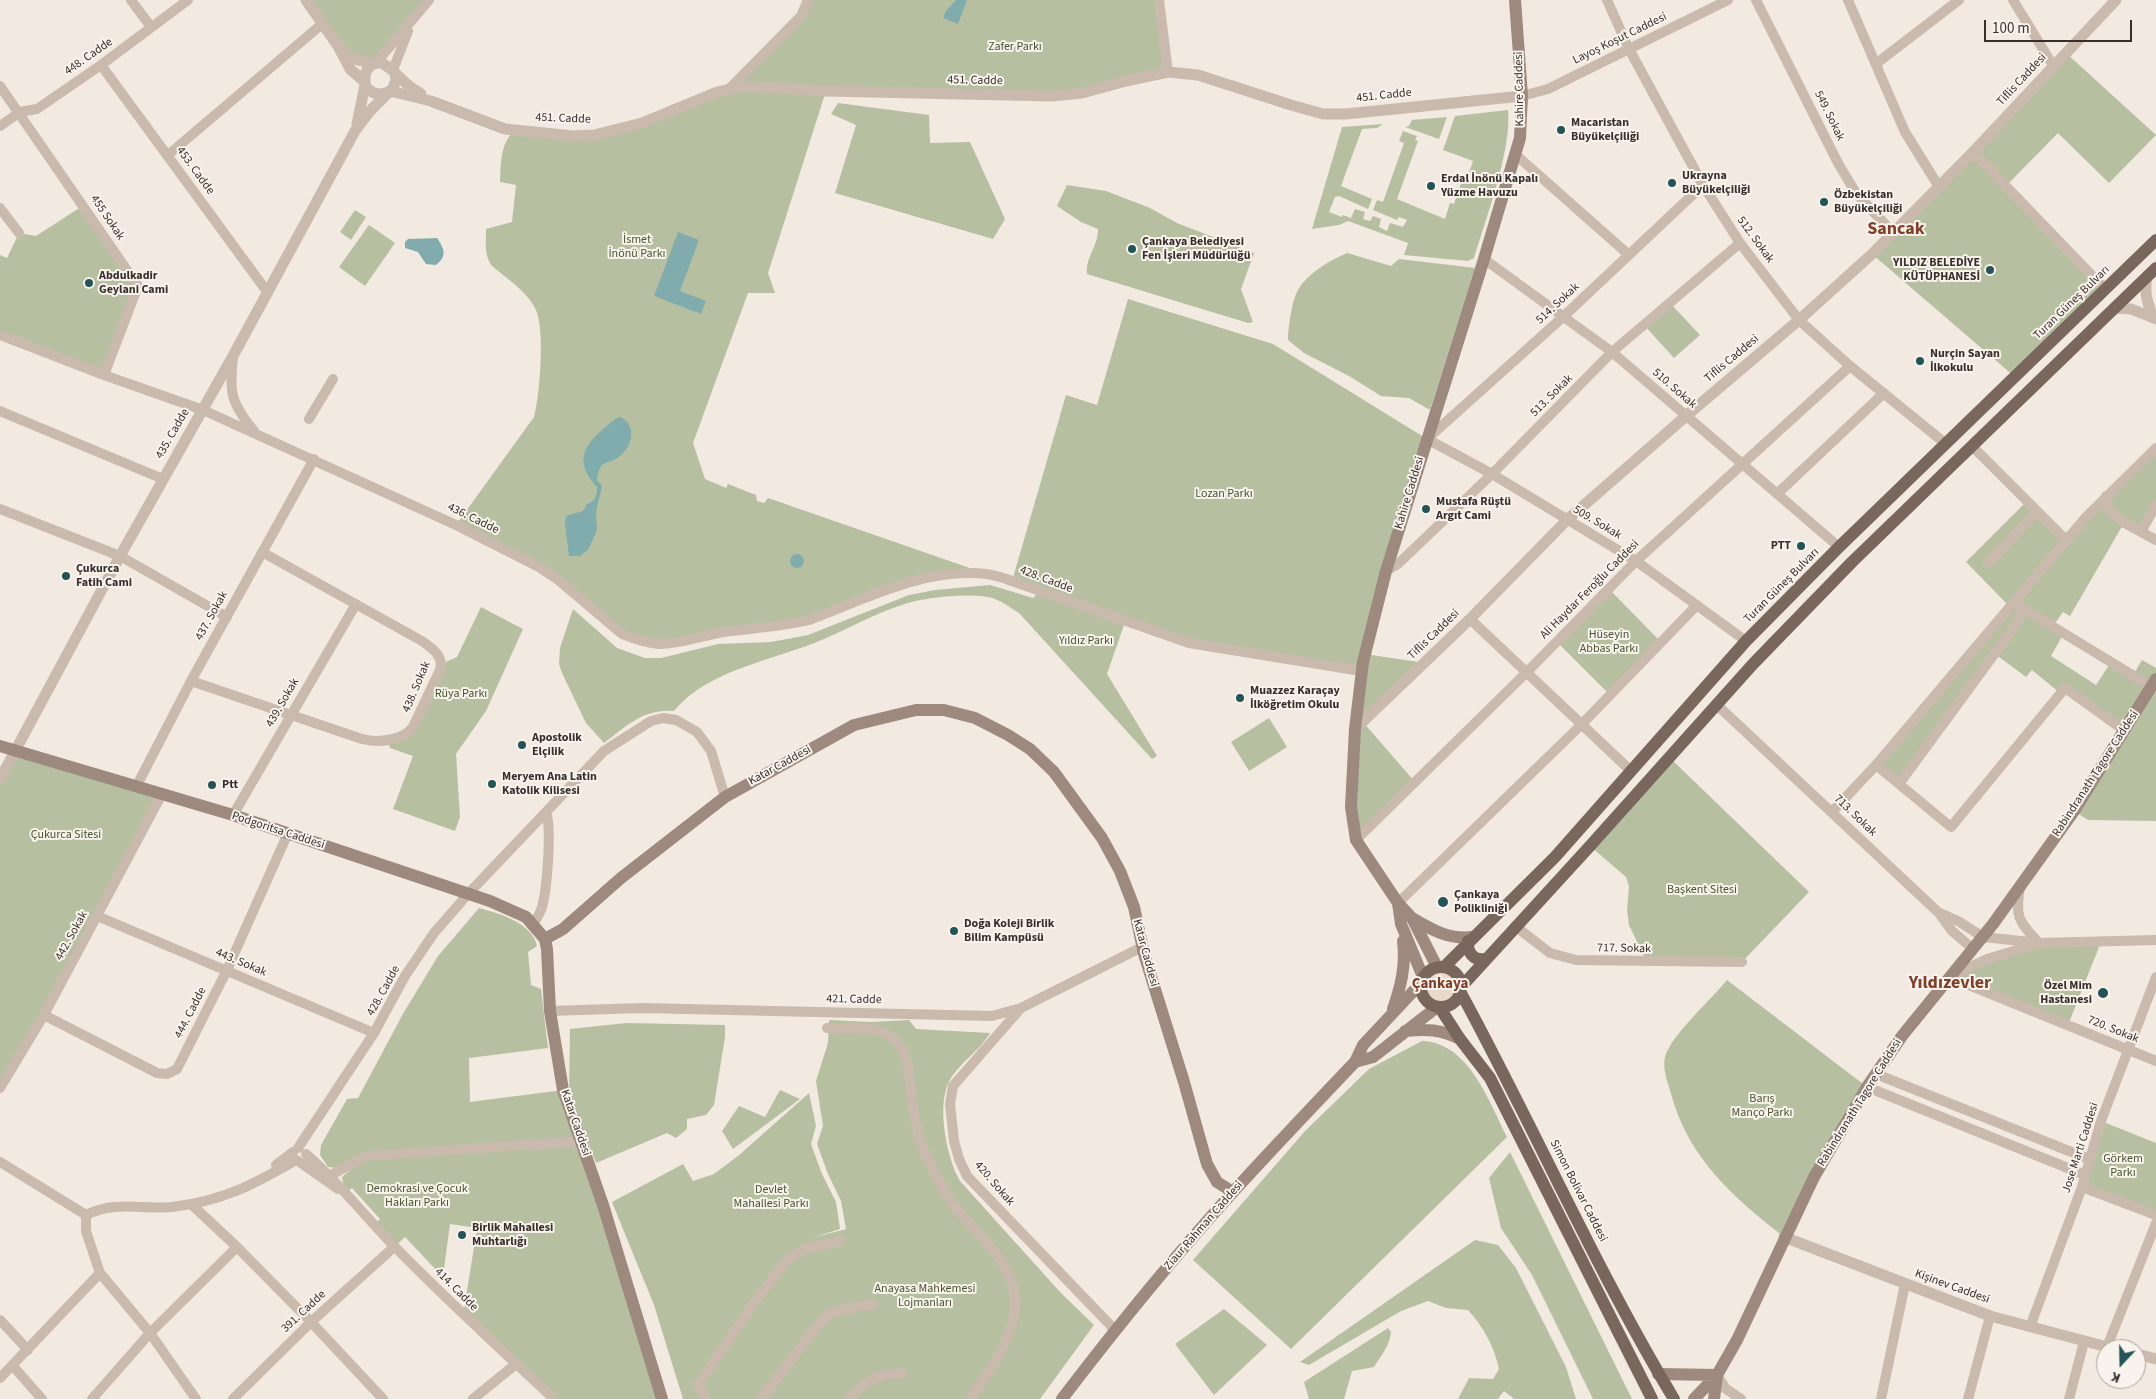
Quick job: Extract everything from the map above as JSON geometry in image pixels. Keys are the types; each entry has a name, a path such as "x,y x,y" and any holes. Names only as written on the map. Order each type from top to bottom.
{"main road":[{"name":"Kahire Caddesi","path":"1406,921 1398,903 1356,840 1351,807 1355,729 1361,672 1386,571 1520,138 1522,96 1515,0"},
{"name":"Turan Güneş Bulvarı","path":"1440,967 1555,858 1746,641 1839,547 2156,240"},
{"path":"1438,1007 1449,1006 1454,1003 1461,989 1485,959 1590,846 1716,704 1852,562 2151,272"},
{"name":"Rabindranath Tagore Caddesi","path":"1694,1399 1716,1375 1737,1340 1814,1176 1867,1087 1902,1036 1983,937 2074,810 2154,683"},
{"name":"Katar Caddesi","path":"662,1399 603,1205 563,1090 550,1011 548,949 545,939 562,929 634,867 725,797 854,725 916,710 944,710 975,718 1008,735 1030,749 1054,772 1081,806 1102,838 1120,872 1134,908 1142,947 1207,1164 1217,1182 1233,1192"},
{"name":"Podgoritsa Caddesi","path":"0,746 233,815 468,894 526,917 545,939"},
{"path":"1406,921 1444,935 1470,939 1469,953 1475,958 1485,959"},
{"path":"1406,921 1440,967 1456,973 1461,989"},
{"path":"1406,921 1422,980 1421,990 1426,1001 1438,1007 1460,1040 1490,1078 1652,1399"},
{"path":"1391,1016 1404,975 1406,921"},
{"path":"1422,980 1427,972 1440,967"},
{"name":"Ziaur Rahman Caddesi","path":"1062,1399 1115,1330 1233,1192 1355,1062 1363,1045 1422,980"},
{"name":"Simon Bolivar Caddesi","path":"1461,989 1569,1206 1658,1374 1674,1399"},
{"name":"Ziaur Rahman Caddesi","path":"1355,1062 1373,1057 1438,1007"},
{"path":"1405,1031 1440,1030 1460,1040"},
{"path":"1658,1374 1716,1375"},
{"name":"Rabindranath Tagore Caddesi","path":"1714,1399 1716,1375"}],"street":[{"path":"131,0 151,27"},
{"name":"448. Cadde","path":"0,126 20,112 37,109 101,65 188,0"},
{"path":"306,0 338,46 350,69 373,93 381,94 389,91 431,101"},
{"path":"355,131 367,70 429,0"},
{"path":"729,89 801,16 808,0"},
{"path":"1159,0 1168,72"},
{"name":"512. Sokak","path":"1606,0 1629,49 1702,185 1740,243 1799,320 1850,366 1946,444"},
{"name":"Layoş Koşut Caddesi","path":"1522,96 1548,89 1728,0"},
{"name":"549. Sokak","path":"1756,0 1847,179 1856,193 1893,233"},
{"path":"1848,0 1905,132 1939,187"},
{"path":"1877,64 1959,0"},
{"path":"2014,0 2054,67"},
{"name":"Tiflis Caddesi","path":"1355,729 1470,619 1567,520 1799,320 1893,233 1973,152 2116,0"},
{"path":"355,131 396,80 394,71 415,16"},
{"path":"168,154 322,24"},
{"path":"338,46 354,59 374,64 385,64 408,86 431,101"},
{"name":"453. Cadde","path":"101,65 268,293"},
{"name":"451. Cadde","path":"431,101 505,129 573,136 594,135 642,123 717,92 744,86 1052,96 1082,93 1168,72 1198,75 1323,114 1346,114 1522,96"},
{"name":"455 Sokak","path":"0,86 20,112 138,286 104,375"},
{"name":"435. Cadde","path":"0,779 120,556 268,293 355,131"},
{"path":"1973,152 2105,289"},
{"path":"1516,155 1629,256"},
{"name":"514. Sokak","path":"1427,439 1563,317 1702,185"},
{"path":"0,208 20,233"},
{"name":"513. Sokak","path":"1386,571 1398,564 1492,474 1612,352 1740,243"},
{"name":"510. Sokak","path":"1484,259 1612,352 1839,547"},
{"path":"2151,272 2145,289 2146,298 2154,318"},
{"path":"2114,308 2131,309 2154,318"},
{"name":"436. Cadde","path":"0,335 203,410 456,525 539,567 622,634 633,639 658,644 723,632"},
{"path":"233,356 232,395 238,412 257,433"},
{"name":"Ali Haydar Feroğlu Caddesi","path":"1356,840 1527,672 1636,561 1850,366"},
{"path":"309,419 333,378"},
{"path":"1777,494 1884,393"},
{"path":"0,411 163,479"},
{"name":"509. Sokak","path":"1427,439 1492,474 1636,561 1746,641"},
{"path":"1972,446 2067,541"},
{"path":"1833,811 1876,765 2106,496 2156,448"},
{"name":"437. Sokak","path":"136,787 191,681 314,460"},
{"path":"2106,496 2108,509 2123,522 2156,540"},
{"path":"2141,532 2156,505"},
{"path":"0,509 120,556 227,617"},
{"path":"1988,563 2038,512"},
{"name":"438. Sokak","path":"191,681 291,716 372,741 402,736 413,727 440,670 441,660 433,649 422,641 262,552"},
{"name":"428. Cadde","path":"723,632 792,624 809,620 913,582 937,576 987,574 1012,580 1189,643 1361,672"},
{"path":"2014,603 2154,683"},
{"name":"439. Sokak","path":"233,815 356,604"},
{"path":"1398,903 1582,724 1697,605"},
{"path":"1899,784 1994,654 2024,609"},
{"path":"1470,619 1631,771"},
{"path":"1980,642 1988,646 1994,654"},
{"path":"1876,765 1951,827 2065,688 2124,731"},
{"name":"713. Sokak","path":"1716,704 1833,811 1940,913 1952,931 1973,949"},
{"name":"428. Cadde","path":"299,1154 328,1104 374,1033 410,969 434,933 468,894 604,750 651,721 663,718 686,724 697,732 711,751 725,797"},
{"name":"442. Sokak","path":"0,1088 44,1014 162,794"},
{"path":"533,925 540,912 543,898 549,831 546,812"},
{"name":"444. Cadde","path":"44,1014 157,1072 167,1074 177,1068 227,970 288,834"},
{"path":"2020,886 2018,916 2026,930 2039,943"},
{"path":"1940,913 1983,937 2039,943 2156,940"},
{"name":"443. Sokak","path":"97,916 374,1033"},
{"name":"717. Sokak","path":"1515,926 1550,953 1576,960 1742,962"},
{"path":"1949,977 1987,959 2039,943"},
{"name":"421. Cadde","path":"550,1011 642,1008 992,1016 1021,1008 1142,947"},
{"name":"720. Sokak","path":"1949,977 2156,1061"},
{"name":"Jose Marti Caddesi","path":"2030,1327 2082,1187 2128,1049 2156,977"},
{"name":"420. Sokak","path":"1021,1008 953,1086 950,1104 954,1140 959,1158 967,1176 1115,1330"},
{"path":"827,1028 865,1029 881,1032 894,1039 901,1047 908,1067 912,1104 919,1137 931,1166 954,1205 999,1257 1012,1281 1015,1304 1011,1323 1001,1350 970,1399"},
{"path":"1876,1074 2090,1159"},
{"path":"1867,1087 2085,1175"},
{"path":"331,1175 366,1156 581,1141"},
{"path":"299,1154 331,1175 345,1194"},
{"path":"86,1215 101,1207 170,1207 225,1196 245,1189 299,1154"},
{"path":"299,1154 345,1194"},
{"path":"0,1162 86,1215"},
{"path":"2082,1187 2156,1216"},
{"name":"414. Cadde","path":"345,1194 394,1247 464,1316 554,1399"},
{"path":"191,1204 311,1322 383,1399"},
{"path":"86,1215 86,1231 100,1273 150,1333 196,1399"},
{"path":"2114,1339 2156,1223"},
{"name":"Kişinev Caddesi","path":"1784,1237 1990,1316 2096,1345"},
{"path":"706,1399 698,1385 754,1303 788,1260 804,1249 840,1241"},
{"path":"92,1399 150,1333 236,1247"},
{"name":"391. Cadde","path":"233,1399 311,1322 394,1247"},
{"path":"0,1378 100,1273"},
{"path":"1881,1399 1904,1284"},
{"path":"762,1399 818,1325 830,1313 873,1304"},
{"path":"1968,1399 1990,1316"},
{"path":"0,1320 28,1350"},
{"path":"2069,1399 2084,1342"},
{"path":"473,1399 516,1364"},
{"path":"13,1366 42,1399"},
{"path":"849,1399 861,1386 875,1377 889,1373 902,1373"},
{"path":"1716,1375 1726,1389 1741,1399"}],"green space":[{"path":"306,0 429,0 375,64 354,59"},
{"name":"İsmet İnönü Parkı","path":"808,0 1159,0 1168,72 1082,93 826,91 768,273 775,293 748,293 693,443 705,479 726,488 728,484 756,495 757,501 764,503 768,498 987,574 937,576 809,620 670,643 633,639 557,579 456,525 534,417 538,394 541,347 539,319 536,310 522,291 492,266 487,253 486,229 512,222 516,185 500,182 503,150 512,133 594,135 729,89 801,16"},
{"path":"2066,53 2156,135 2109,183 2058,133 2006,186 2105,289 2015,377 1872,254"},
{"path":"838,103 929,115 930,143 970,142 1005,219 993,239 835,193 856,125 831,114"},
{"path":"1508,110 1506,144 1502,163 1474,258 1468,261 1404,255 1408,243 1348,221 1339,225 1312,229 1342,127 1383,124 1377,128 1362,129 1341,186 1372,199 1368,209 1339,196 1335,197 1329,212 1351,218 1355,209 1365,212 1363,219 1370,221 1373,216 1381,219 1379,227 1387,231 1390,223 1403,227 1407,220 1399,217 1397,220 1373,210 1377,200 1383,202 1404,143 1399,141 1403,131 1417,136 1415,140 1418,141 1397,199 1445,219 1450,203 1454,204 1465,172 1469,173 1473,161 1443,150 1455,116"},
{"path":"1447,117 1439,139 1405,127 1409,126 1412,120"},
{"path":"1067,185 1106,191 1150,208 1177,223 1254,253 1241,289 1253,322 1248,323 1087,274 1088,263 1098,229 1081,222 1057,206"},
{"path":"84,205 138,286 104,375 0,335 0,255 7,258 19,233 36,236"},
{"path":"355,210 366,217 351,240 340,232"},
{"path":"369,225 395,243 365,286 339,267"},
{"path":"1347,253 1391,266 1399,259 1475,268 1430,410 1409,398 1381,396 1349,376 1304,353 1288,340 1292,307 1302,284 1307,278 1333,259"},
{"name":"Lozan Parkı","path":"1128,299 1273,344 1427,439 1365,654 1425,663 1363,722 1415,782 1356,840 1361,672 1189,643 1125,622 1107,674 1157,756 1152,759 1019,613 1001,602 988,597 934,598 900,605 824,639 724,675 688,697 674,711 653,713 636,720 604,743 586,723 559,664 560,648 573,609 617,648 645,658 661,658 718,644 771,642 808,635 909,595 935,590 990,585 1033,598 1039,592 1012,581 1066,395 1097,405"},
{"path":"1670,303 1700,335 1674,358 1644,325"},
{"path":"2156,448 2156,505 2141,532 2124,523 2070,616 2063,612 2053,626 2064,633 2051,656 2096,685 2111,662 2133,675 2142,660 2156,668 2156,821 2088,820 2074,811 2124,731 2065,688 2060,693 2032,670 2026,677 1995,654 1899,784 1876,765 2010,607 1966,562 2027,501 2067,541"},
{"name":"Hüseyin Abbas Parkı","path":"1609,589 1661,642 1610,695 1557,642"},
{"name":"Rüya Parkı","path":"481,607 523,629 486,711 456,754 460,817 455,831 393,809 413,756 390,748 387,740 406,733 441,664 457,657"},
{"path":"1269,718 1287,747 1249,771 1231,742"},
{"name":"Çukurca Sitesi","path":"14,751 162,794 0,1088 0,779"},
{"name":"Başkent Sitesi","path":"1669,757 1809,892 1742,962 1647,962 1629,925 1627,910 1629,886 1626,877 1590,846"},
{"name":"Demokrasi ve Çocuk Hakları Parkı","path":"479,908 497,913 522,925 534,938 537,946 528,952 531,985 541,989 548,1048 469,1058 470,1102 563,1090 662,1399 554,1399 463,1316 477,1228 450,1224 444,1269 439,1273 405,1237 394,1247 374,1225 380,1219 352,1188 345,1194 342,1177 365,1158 336,1168 328,1167 320,1155 321,1145 347,1099 358,1098 404,1012 438,956"},
{"path":"2101,942 2068,1025 1949,977 2039,943"},
{"name":"Barış Manço Parkı","path":"1727,980 1867,1087 1784,1237 1747,1207 1715,1175 1701,1157 1679,1117 1666,1076 1665,1057 1675,1038"},
{"name":"Anayasa Mahkemesi Lojmanları","path":"829,1020 871,1022 909,1020 916,1029 990,1033 957,1070 948,1084 945,1094 943,1106 945,1133 955,1172 960,1181 1060,1292 1094,1325 1040,1399 683,1399 654,1305 612,1202 683,1164 693,1181 714,1174 738,1156 809,1093 816,1126 811,1144 822,1174 836,1202 840,1229 812,1238 846,1229 841,1201 828,1174 817,1144 823,1126 816,1081 828,1043"},
{"path":"626,1023 725,1025 725,1037 714,1105 706,1115 687,1119 687,1129 676,1138 667,1133 596,1163 569,1094 570,1029"},
{"path":"1422,1041 1438,1044 1452,1051 1464,1062 1484,1091 1507,1137 1291,1349 1193,1260 1305,1131 1369,1069"},
{"path":"780,1090 800,1099 733,1149 722,1131 739,1106 765,1117"},
{"name":"Görkem Parkı","path":"2101,1121 2156,1143 2156,1215 2082,1187"},
{"path":"1510,1152 1632,1399 1593,1399 1532,1275 1501,1228 1489,1178"},
{"path":"1475,1240 1498,1245 1516,1268 1566,1367 1576,1399 1514,1399 1504,1391 1498,1399 1458,1399 1469,1378 1493,1379 1499,1369 1497,1361 1488,1338 1468,1310 1446,1308 1428,1301 1401,1311 1309,1365 1300,1362"},
{"path":"1224,1309 1267,1345 1214,1395 1175,1344"},
{"path":"1388,1328 1391,1332 1390,1337 1382,1355 1374,1367 1352,1371 1344,1399 1309,1399 1304,1382"}],"shaded area":[{"path":"1441,968 1455,974 1461,988 1455,1002 1441,1008 1427,1002 1421,988 1427,974"}],"water":[{"path":"956,0 967,0 958,24 943,18 946,11"},
{"path":"678,232 699,240 680,291 706,301 701,314 654,296"},
{"path":"437,238 444,252 440,262 436,265 426,264 418,252 405,248 405,242 408,239"},
{"path":"620,417 625,420 631,430 628,447 620,456 602,465 599,470 597,480 602,486 596,512 597,530 588,550 580,556 569,556 565,524 566,516 583,511 587,504 594,500 597,493 597,487 586,472 584,465 585,451 594,438 610,423"},
{"path":"794,554 800,554 804,561 800,568 794,568 790,564 790,558"}],"place":[{"name":"Macaristan Büyükelçiliği","path":"1561,130"},
{"name":"Ukrayna Büyükelçiliği","path":"1672,183"},
{"name":"Erdal İnönü Kapalı Yüzme Havuzu","path":"1431,186"},
{"name":"Özbekistan Büyükelçiliği","path":"1824,202"},
{"name":"Çankaya Belediyesi Fen İşleri Müdürlüğü","path":"1132,249"},
{"name":"YILDIZ BELEDİYE KÜTÜPHANESİ","path":"1990,270"},
{"name":"Abdulkadir Geylani Cami","path":"89,283"},
{"name":"Nurçin Sayan İlkokulu","path":"1920,361"},
{"name":"Mustafa Rüştü Argıt Cami","path":"1426,509"},
{"name":"PTT","path":"1801,546"},
{"name":"Çukurca Fatih Cami","path":"66,576"},
{"name":"Muazzez Karaçay İlköğretim Okulu","path":"1240,698"},
{"name":"Apostolik Elçilik","path":"522,745"},
{"name":"Meryem Ana Latin Katolik Kilisesi","path":"492,784"},
{"name":"Ptt","path":"212,785"},
{"name":"Çankaya Polikliniği","path":"1443,902"},
{"name":"Doğa Koleji Birlik Bilim Kampüsü","path":"954,931"},
{"name":"Özel Mim Hastanesi","path":"2103,993"},
{"name":"Birlik Mahallesi Muhtarlığı","path":"462,1235"}],"district":[{"name":"Sancak","path":"1896,230"},
{"name":"Yıldızevler","path":"1950,984"},
{"name":"Çankaya","path":"1440,985"}],"park label":[{"name":"Zafer Parkı","path":"1015,47"},
{"name":"Yıldız Parkı","path":"1086,641"},
{"name":"Devlet Mahallesi Parkı","path":"771,1197"}]}
